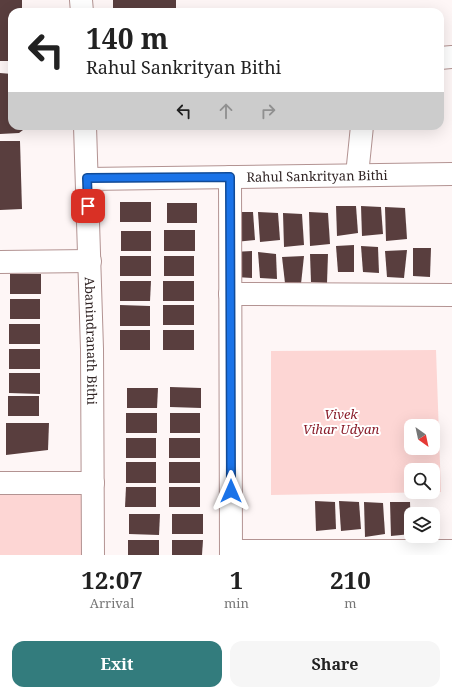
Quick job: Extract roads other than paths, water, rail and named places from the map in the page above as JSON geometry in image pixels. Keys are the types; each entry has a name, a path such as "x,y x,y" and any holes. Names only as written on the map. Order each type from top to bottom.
{"street":[{"name":"Abanindranath Bithi","path":"85,130 92,349 93,555"},
{"path":"357,175 362,130"},
{"name":"Rahul Sankrityan Bithi","path":"87,178 452,174"},
{"path":"230,177 231,553 452,551"},
{"path":"0,262 90,261"},
{"path":"230,294 452,295"},
{"path":"0,483 93,483"}],"park label":[{"name":"Vivek Vihar Udyan","path":"341,422"}]}
